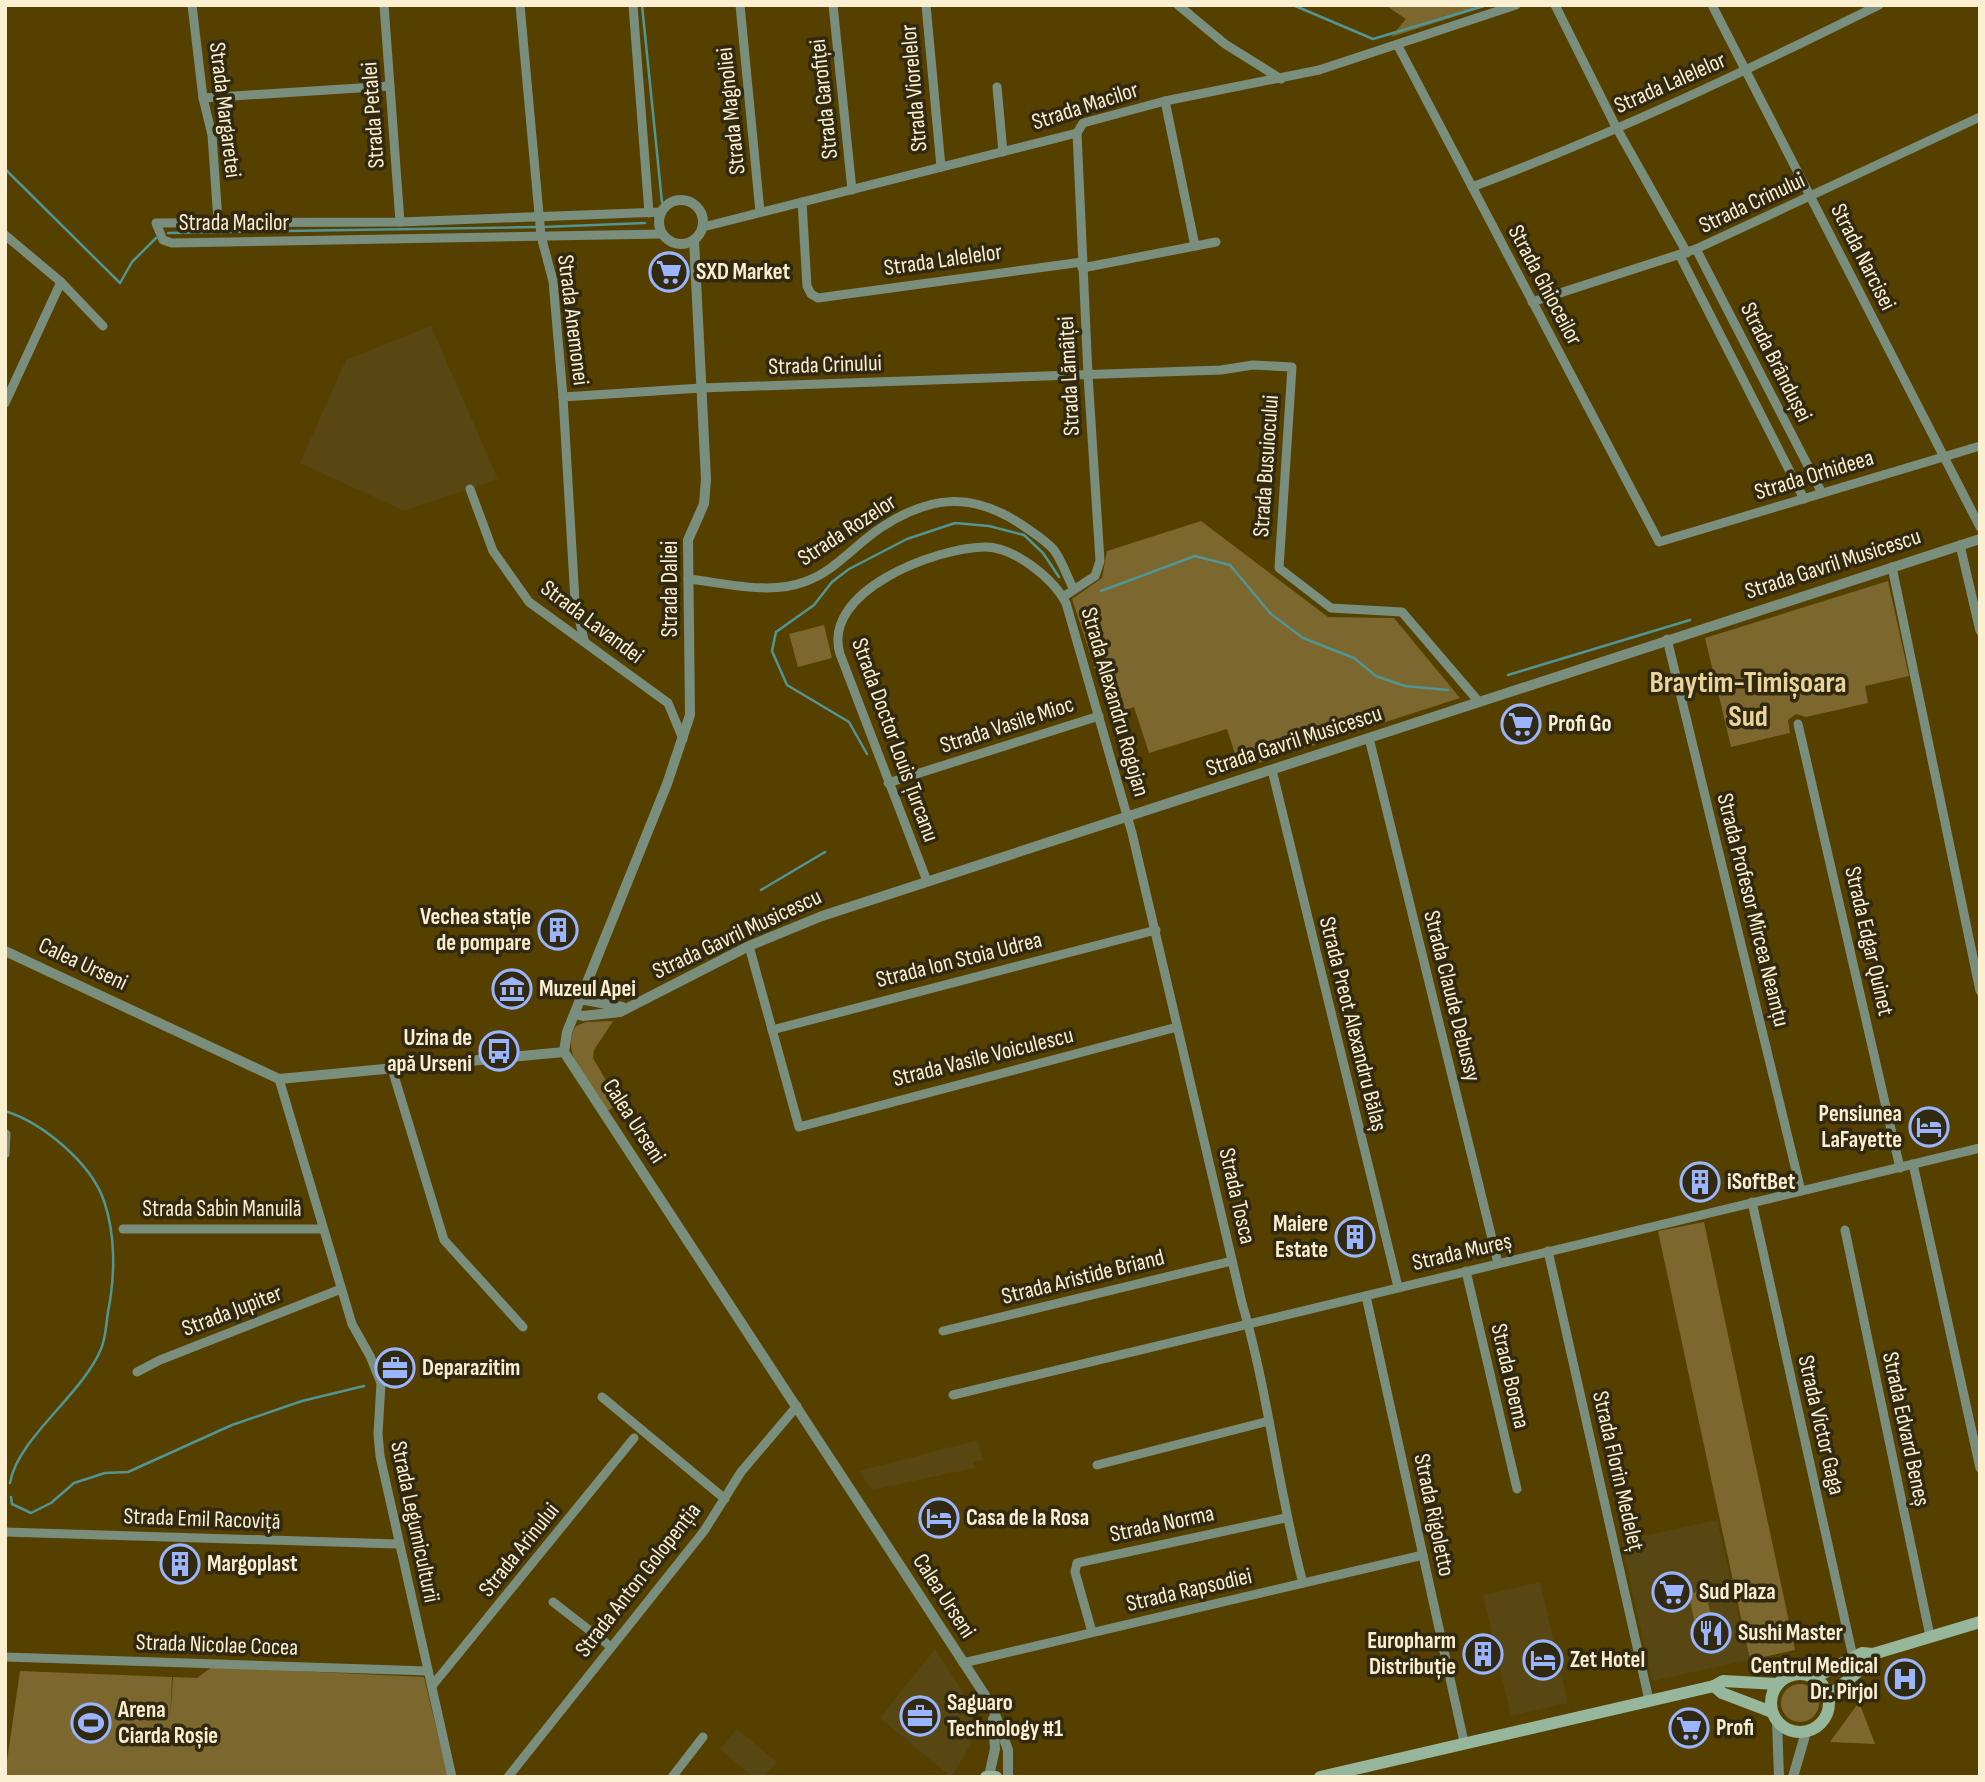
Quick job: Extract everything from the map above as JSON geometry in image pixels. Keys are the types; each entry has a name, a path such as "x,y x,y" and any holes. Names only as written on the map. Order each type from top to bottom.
{"main road":[{"path":"1775,1716 1772,1692 1777,1684 1791,1675 1816,1678 1862,1653 1873,1654 1980,1622"},
{"path":"1829,1696 1867,1664 1873,1654"},
{"path":"1714,1686 1722,1693 1775,1716 1790,1730 1806,1731 1822,1722 1830,1705 1829,1696 1816,1678"},
{"path":"1321,1777 1714,1686 1723,1681 1777,1684"},
{"path":"987,1776 996,1777"}],"street":[{"name":"Strada Margaretei","path":"192,5 203,98 212,135 218,220"},
{"name":"Strada Petalei","path":"384,5 400,222"},
{"name":"Strada Anemonei","path":"520,5 541,235 553,281 575,601 583,640"},
{"path":"633,5 649,213"},
{"name":"Strada Magnoliei","path":"740,5 760,212"},
{"name":"Strada Garofiței","path":"834,5 852,190"},
{"name":"Strada Viorelelor","path":"926,5 941,167"},
{"path":"1178,5 1226,44 1281,79"},
{"name":"Strada Macilor","path":"703,227 1077,133 1083,123 1165,101 1281,79 1398,46 1406,39 1516,5"},
{"name":"Strada Brândușei","path":"1555,5 1616,127 1822,493"},
{"name":"Strada Narcisei","path":"1712,5 1980,527"},
{"name":"Strada Lalelelor","path":"1472,187 1744,71 1879,5"},
{"name":"Strada Ghioceilor","path":"1398,46 1659,542"},
{"path":"203,98 390,86"},
{"path":"997,87 1003,152"},
{"path":"1165,101 1195,246"},
{"name":"Strada Crinului","path":"1532,302 1688,253 1980,118"},
{"name":"Strada Lămâiței","path":"1063,597 1095,576 1101,561 1087,375 1077,133"},
{"path":"675,201 693,203 703,218 703,227 694,240 683,244 671,242 662,234 659,219 662,212 675,201"},
{"name":"Strada Lalelelor","path":"802,202 807,286 811,294 818,298 1082,265 1216,242"},
{"name":"Strada Macilor","path":"662,212 540,219 400,222 218,220 156,223 163,240 172,243 662,234"},
{"path":"5,235 61,282 103,326"},
{"name":"Strada Daliei","path":"564,1052 564,1042 580,999 656,810 690,715 690,532 706,495 694,240"},
{"name":"Strada Brândușei","path":"1688,253 1804,499"},
{"path":"5,403 61,282"},
{"name":"Strada Crinului","path":"563,397 701,388 1221,370 1253,365 1292,367"},
{"name":"Strada Busuiocului","path":"1292,367 1279,568 1331,608 1402,612 1479,702"},
{"name":"Strada Orhideea","path":"1659,542 1980,446"},
{"name":"Strada Lavandei","path":"470,489 493,551 505,572 529,602 668,703 683,738"},
{"name":"Strada Rozelor","path":"688,579 777,588 797,584 821,574 894,519 923,506 957,500 1008,516 1048,543 1056,553 1073,588"},
{"name":"Strada Gavril Musicescu","path":"575,1014 611,1014 632,1006 749,946 822,916 1980,539"},
{"path":"1960,545 1980,631"},
{"name":"Strada Doctor Louis Țurcanu","path":"927,881 836,642 839,623 854,603 879,582 909,566 983,547 993,548 1028,564 1063,597"},
{"path":"1892,567 1980,991"},
{"name":"Strada Alexandru Rogojan","path":"1063,597 1128,818"},
{"name":"Strada Profesor Mircea Neamțu","path":"1667,639 1801,1191"},
{"name":"Strada Vasile Mioc","path":"888,783 1099,716"},
{"name":"Strada Edgar Quinet","path":"1798,724 1900,1167"},
{"name":"Strada Claude Debussy","path":"1369,738 1498,1264"},
{"name":"Strada Preot Alexandru Bălaș","path":"1272,770 1398,1287"},
{"name":"Strada Tosca","path":"1128,818 1248,1326 1269,1420 1285,1518 1303,1583"},
{"name":"Strada Ion Stoia Udrea","path":"772,1030 1156,930"},
{"path":"749,946 772,1030"},
{"name":"Calea Urseni","path":"5,951 279,1079"},
{"path":"580,999 608,1007 632,1006"},
{"name":"Strada Vasile Voiculescu","path":"772,1030 799,1127 1177,1027"},
{"path":"279,1079 564,1052"},
{"name":"Calea Urseni","path":"564,1052 992,1706 1008,1750 1008,1777"},
{"path":"392,1069 444,1240 523,1327"},
{"name":"Strada Legumiculturii","path":"279,1079 352,1324 381,1383 378,1434 397,1544 452,1777"},
{"path":"5,1154 6,1135"},
{"name":"Strada Mureș","path":"953,1395 1980,1148"},
{"path":"1913,1164 1980,1468"},
{"name":"Strada Victor Gaga","path":"1752,1202 1853,1657"},
{"name":"Strada Sabin Manuilă","path":"122,1229 322,1228"},
{"name":"Strada Edvard Beneș","path":"1845,1230 1930,1636"},
{"name":"Strada Florin Medeleț","path":"1548,1251 1650,1700"},
{"name":"Strada Aristide Briand","path":"943,1331 1232,1261"},
{"name":"Strada Boema","path":"1466,1271 1517,1489"},
{"name":"Strada Jupiter","path":"137,1372 160,1360 341,1289"},
{"name":"Strada Rigoletto","path":"1366,1296 1464,1742"},
{"path":"602,1398 725,1499"},
{"name":"Strada Anton Golopenția","path":"508,1777 704,1531 769,1436 797,1406"},
{"path":"1097,1465 1269,1420"},
{"name":"Strada Arinului","path":"432,1686 634,1437"},
{"name":"Strada Norma","path":"1092,1632 1075,1572 1077,1563 1285,1518"},
{"name":"Strada Emil Racoviță","path":"5,1532 397,1544"},
{"name":"Strada Rapsodiei","path":"962,1663 1423,1555"},
{"path":"553,1602 611,1647"},
{"name":"Strada Nicolae Cocea","path":"5,1657 428,1671"},
{"path":"987,1776 995,1749 992,1706"},
{"path":"1775,1716 1779,1777"},
{"path":"1793,1777 1806,1731"},
{"path":"673,1777 703,1737"}],"shaded area":[{"path":"1385,5 1491,5 1391,37 1406,19"},
{"path":"431,326 498,479 404,511 300,463 346,360"},
{"path":"1201,521 1328,617 1394,618 1460,698 1240,769 1227,729 1149,753 1134,707 1110,715 1072,599 1102,578 1107,551"},
{"path":"1888,581 1909,676 1865,686 1868,703 1806,717 1796,714 1788,720 1790,733 1731,747 1705,638"},
{"path":"824,625 832,658 798,667 789,634"},
{"path":"613,1021 594,1050 593,1058 619,1103 608,1111 587,1082 571,1048 576,1026 586,1022"},
{"path":"1704,1222 1795,1650 1750,1660 1658,1231"},
{"path":"978,1440 983,1460 973,1462 974,1468 872,1490 859,1471"},
{"path":"1717,1520 1749,1660 1652,1681 1621,1541"},
{"path":"1540,1582 1568,1703 1511,1716 1483,1595"},
{"path":"1705,1590 1711,1616 1694,1620 1689,1594"},
{"path":"935,1649 964,1694 973,1724 971,1744 951,1777 880,1718"},
{"path":"212,1667 424,1677 448,1777 5,1775 20,1671 172,1677 170,1722 173,1677 197,1678"},
{"path":"1800,1684 1813,1690 1819,1703 1813,1716 1800,1722 1787,1716 1781,1703 1787,1690"},
{"path":"1859,1702 1875,1744 1830,1742"},
{"path":"737,1729 777,1762 764,1777 753,1777 720,1749"}],"waterway":[{"path":"642,5 662,202"},
{"path":"1293,5 1373,39 1487,5"},
{"path":"5,169 120,283 132,262 156,238"},
{"path":"543,227 645,223"},
{"path":"168,233 537,227"},
{"path":"867,754 849,722 787,685 772,651 776,632 814,605 832,582 849,569 907,539 955,523 989,526 1024,535 1043,553 1059,577"},
{"path":"1101,591 1195,556 1230,565 1271,614 1303,638 1354,658 1376,676 1405,686 1448,690"},
{"path":"1508,675 1690,620"},
{"path":"761,890 825,852"},
{"path":"5,1111 50,1135 64,1146 88,1173 98,1187 108,1214 113,1256 110,1299 101,1349 80,1383 24,1450 10,1483"},
{"path":"11,1497 12,1504 31,1513 51,1503 74,1483 105,1473 128,1472 232,1425 302,1401 364,1386"}],"place":[{"name":"SXD Market","path":"669,272"},
{"name":"Profi Go","path":"1521,724"},
{"name":"Vechea stație de pompare","path":"558,930"},
{"name":"Muzeul Apei","path":"512,989"},
{"name":"Uzina de apă Urseni","path":"499,1051"},
{"name":"Pensiunea LaFayette","path":"1929,1127"},
{"name":"iSoftBet","path":"1700,1182"},
{"name":"Maiere Estate","path":"1355,1237"},
{"name":"Deparazitim","path":"395,1368"},
{"name":"Casa de la Rosa","path":"939,1518"},
{"name":"Margoplast","path":"180,1564"},
{"name":"Sud Plaza","path":"1672,1592"},
{"name":"Sushi Master","path":"1711,1633"},
{"name":"Europharm Distribuție","path":"1483,1654"},
{"name":"Zet Hotel","path":"1543,1660"},
{"name":"Centrul Medical Dr. Pirjol","path":"1905,1679"},
{"name":"Saguaro Technology #1","path":"920,1716"},
{"name":"Arena Ciarda Roșie","path":"91,1723"},
{"name":"Profi","path":"1689,1728"}],"district":[{"name":"Braytim-Timișoara Sud","path":"1748,700"}]}
